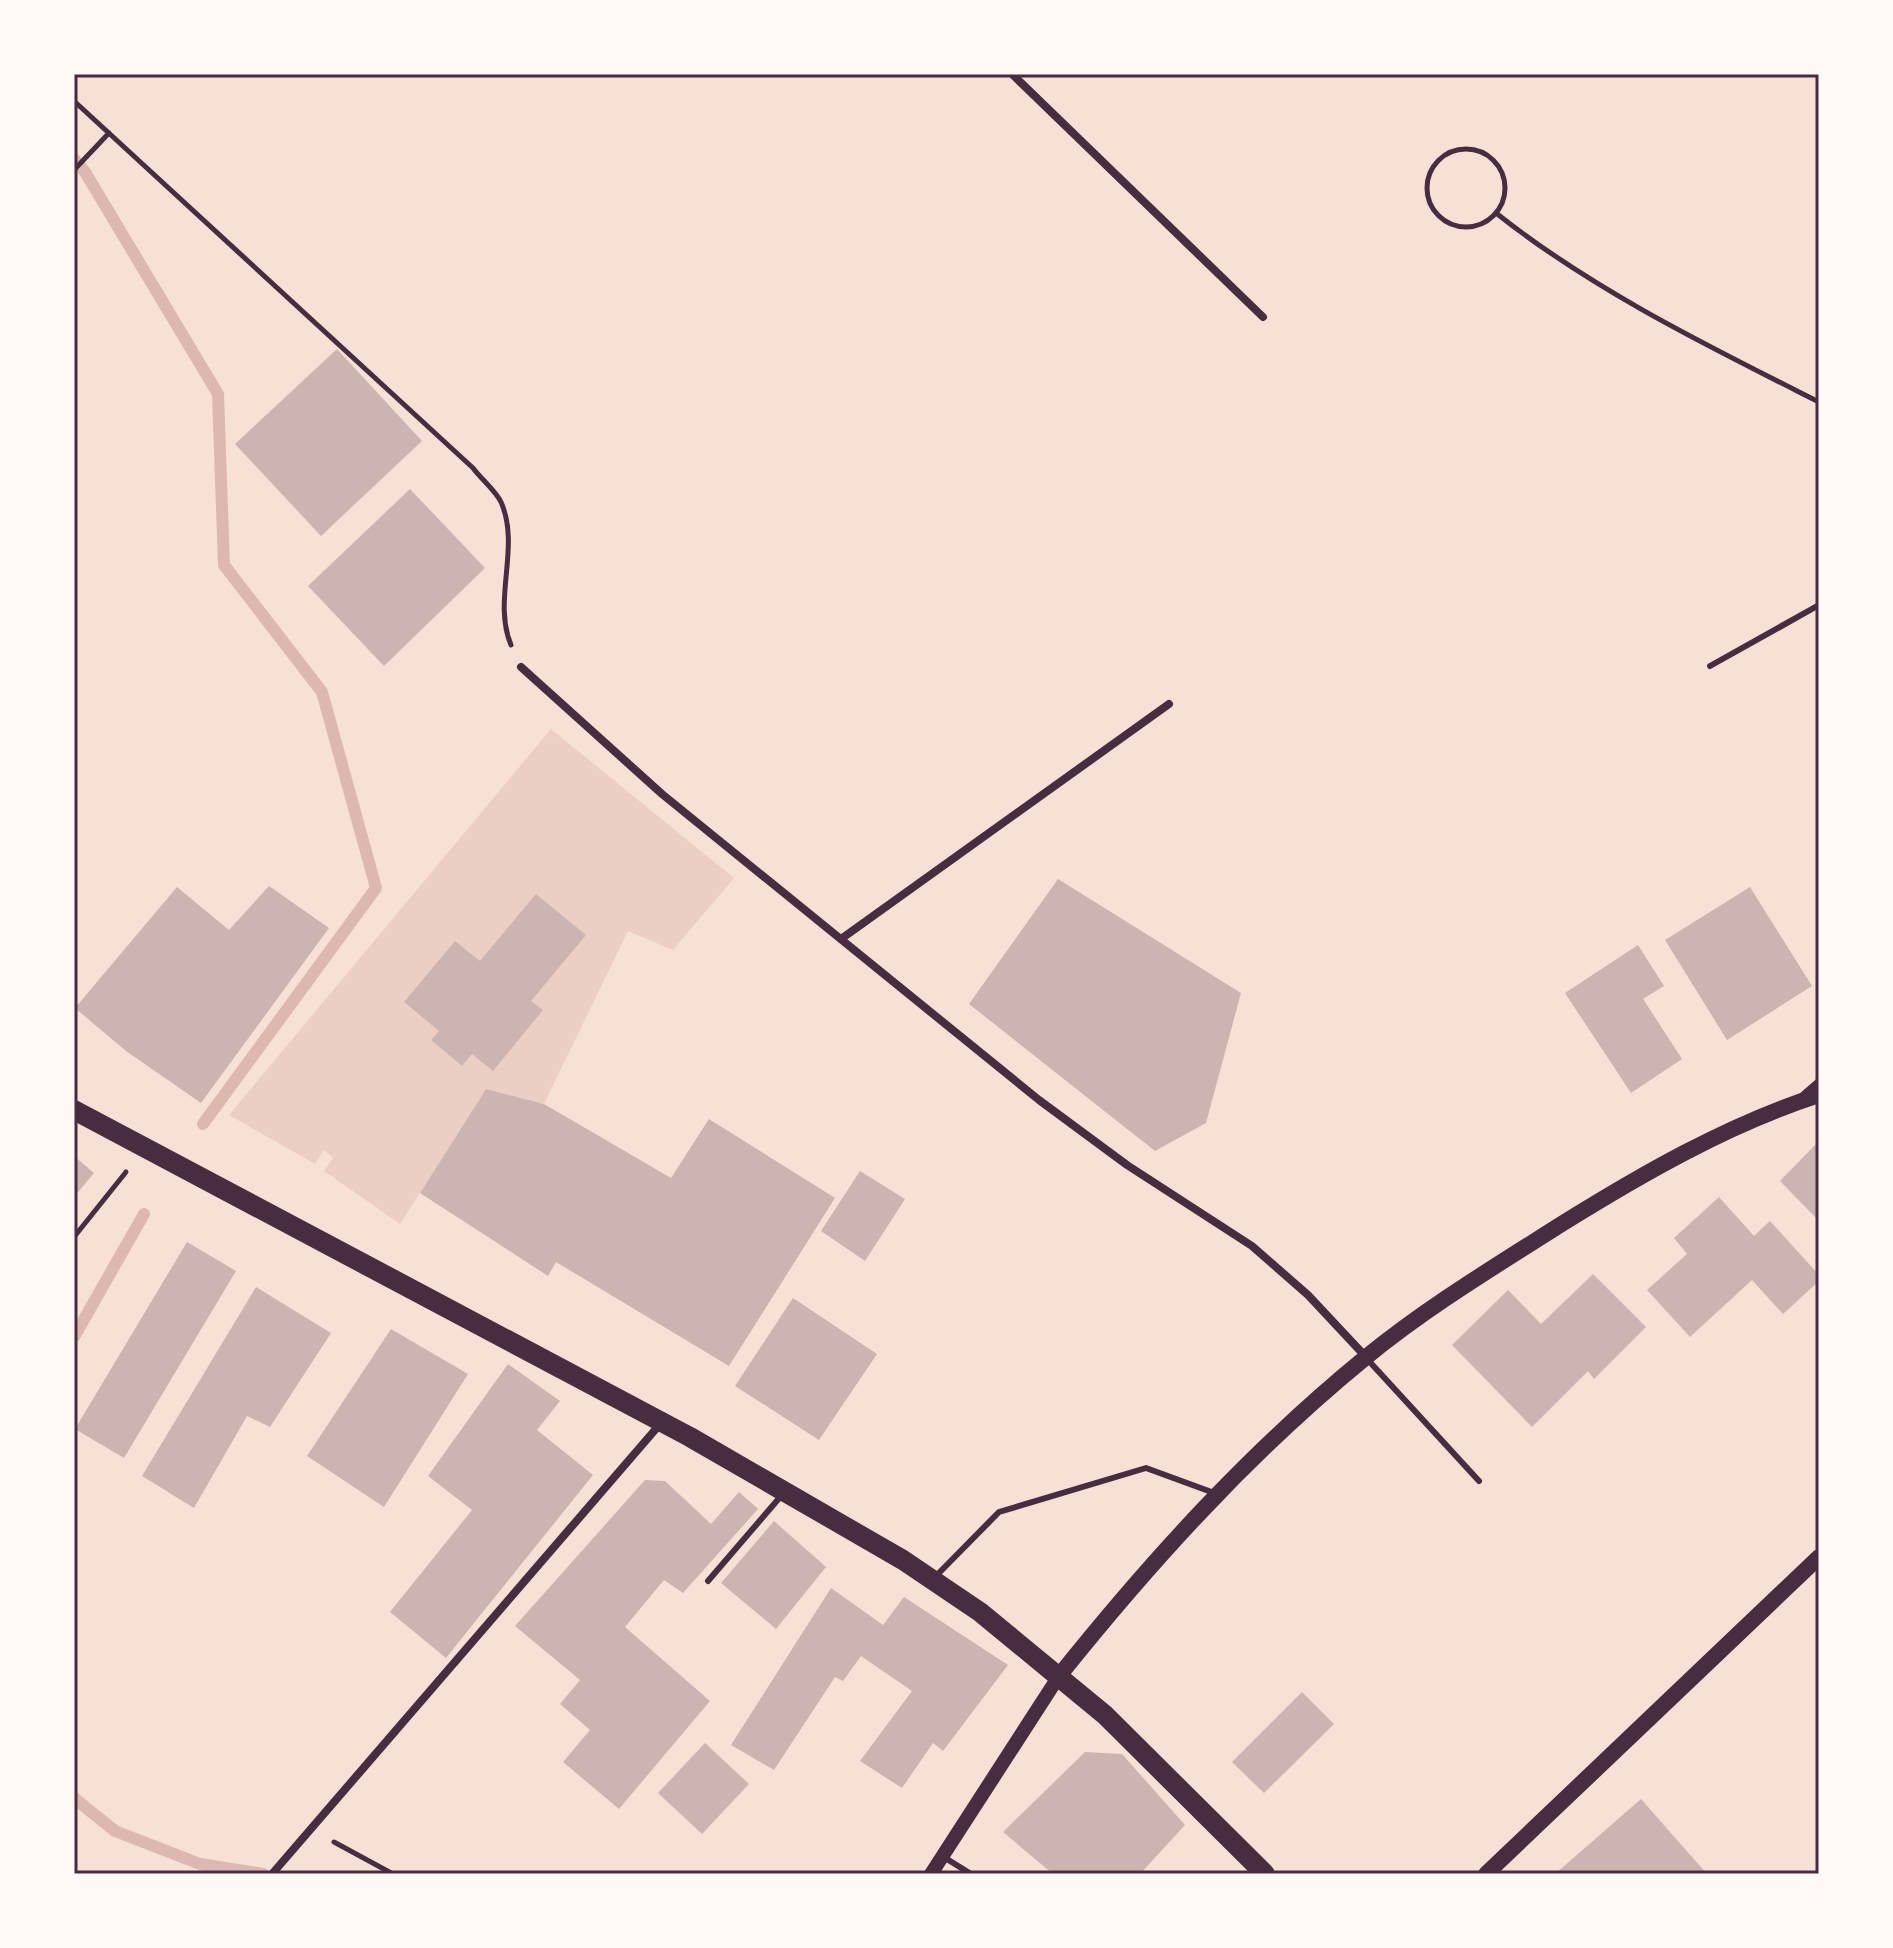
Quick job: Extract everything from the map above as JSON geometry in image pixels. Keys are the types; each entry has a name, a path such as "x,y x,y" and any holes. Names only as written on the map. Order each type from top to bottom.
{"main road":[{"path":"1059,1676 1119,1600 1217,1494 1366,1357 1486,1272 1629,1182 1712,1139 1819,1095"},
{"path":"74,1110 662,1422 786,1490 932,1580 980,1612 1105,1715 1265,1874"},
{"path":"1486,1874 1819,1557"}],"street":[{"path":"1012,74 1263,317"},
{"path":"521,667 662,794 1039,1100 1127,1165 1252,1246 1308,1295 1366,1357"},
{"path":"841,939 1169,704"},
{"path":"1795,1103 1819,1082"},
{"path":"272,1874 662,1422"},
{"path":"931,1874 1059,1676"}],"lane":[{"path":"1710,666 1819,605"},
{"path":"1366,1357 1479,1481"},
{"path":"932,1580 999,1512 1146,1468 1217,1494"},
{"path":"708,1581 786,1490"},
{"path":"942,1856 971,1874"}],"path":[{"path":"74,101 473,468 500,502 507,556 503,625 521,667"},
{"path":"74,170 109,133"},
{"path":"1465,149 1489,156 1503,177 1505,190 1496,213 1474,226 1448,223 1438,216 1427,192 1433,167 1441,157 1465,149"},
{"path":"1496,213 1534,244 1614,292 1819,402"},
{"path":"74,1237 144,1149"},
{"path":"310,1830 393,1874"}],"shaded area":[{"path":"551,729 734,878 673,950 628,931 544,1104 486,1089 400,1224 324,1171 333,1158 324,1150 315,1164 229,1115"}],"building":[{"path":"337,349 422,441 321,536 235,444"},
{"path":"410,489 485,568 384,666 308,586"},
{"path":"1058,879 1241,993 1206,1123 1155,1151 969,1004"},
{"path":"269,886 329,928 201,1103 126,1051 75,1008 177,887 229,930"},
{"path":"1750,887 1812,986 1727,1040 1665,940"},
{"path":"536,894 586,935 531,1001 543,1010 493,1071 472,1054 462,1066 431,1040 439,1031 404,1002 455,941 480,961"},
{"path":"1638,945 1664,986 1643,999 1682,1059 1631,1093 1565,993"},
{"path":"486,1089 544,1104 671,1178 709,1119 835,1198 729,1366 556,1262 548,1276 420,1193"},
{"path":"1819,1141 1819,1221 1780,1181"},
{"path":"74,1156 94,1173 74,1197"},
{"path":"860,1171 905,1199 865,1261 821,1231"},
{"path":"1719,1197 1754,1236 1770,1221 1819,1275 1819,1281 1783,1314 1752,1280 1690,1337 1647,1290 1687,1254 1674,1238"},
{"path":"187,1242 236,1271 124,1458 75,1429"},
{"path":"1593,1274 1646,1327 1594,1379 1588,1371 1532,1427 1452,1345 1508,1290 1541,1324"},
{"path":"256,1287 331,1333 270,1427 247,1416 194,1508 142,1476"},
{"path":"793,1298 877,1354 819,1440 735,1386"},
{"path":"391,1329 468,1374 384,1507 307,1456"},
{"path":"508,1364 560,1401 537,1430 593,1475 446,1658 390,1612 472,1510 428,1476"},
{"path":"645,1480 665,1481 711,1524 739,1492 758,1509 683,1593 664,1580 625,1627 710,1701 619,1809 563,1762 590,1730 560,1704 580,1680 515,1626"},
{"path":"774,1521 826,1567 776,1629 721,1583"},
{"path":"831,1588 883,1625 904,1597 1008,1665 943,1751 933,1743 902,1788 860,1761 912,1691 861,1656 843,1681 835,1677 774,1770 731,1745"},
{"path":"1302,1692 1334,1724 1264,1793 1232,1762"},
{"path":"705,1743 749,1784 702,1834 658,1793"},
{"path":"1085,1752 1122,1754 1185,1825 1140,1874 1053,1874 1003,1832"},
{"path":"1641,1799 1707,1874 1555,1874"}],"waterway":[{"path":"74,159 85,172 218,394 224,565 322,692 376,888 203,1124"},
{"path":"74,1337 144,1214"},
{"path":"74,1798 115,1831 200,1864 263,1874"}]}
